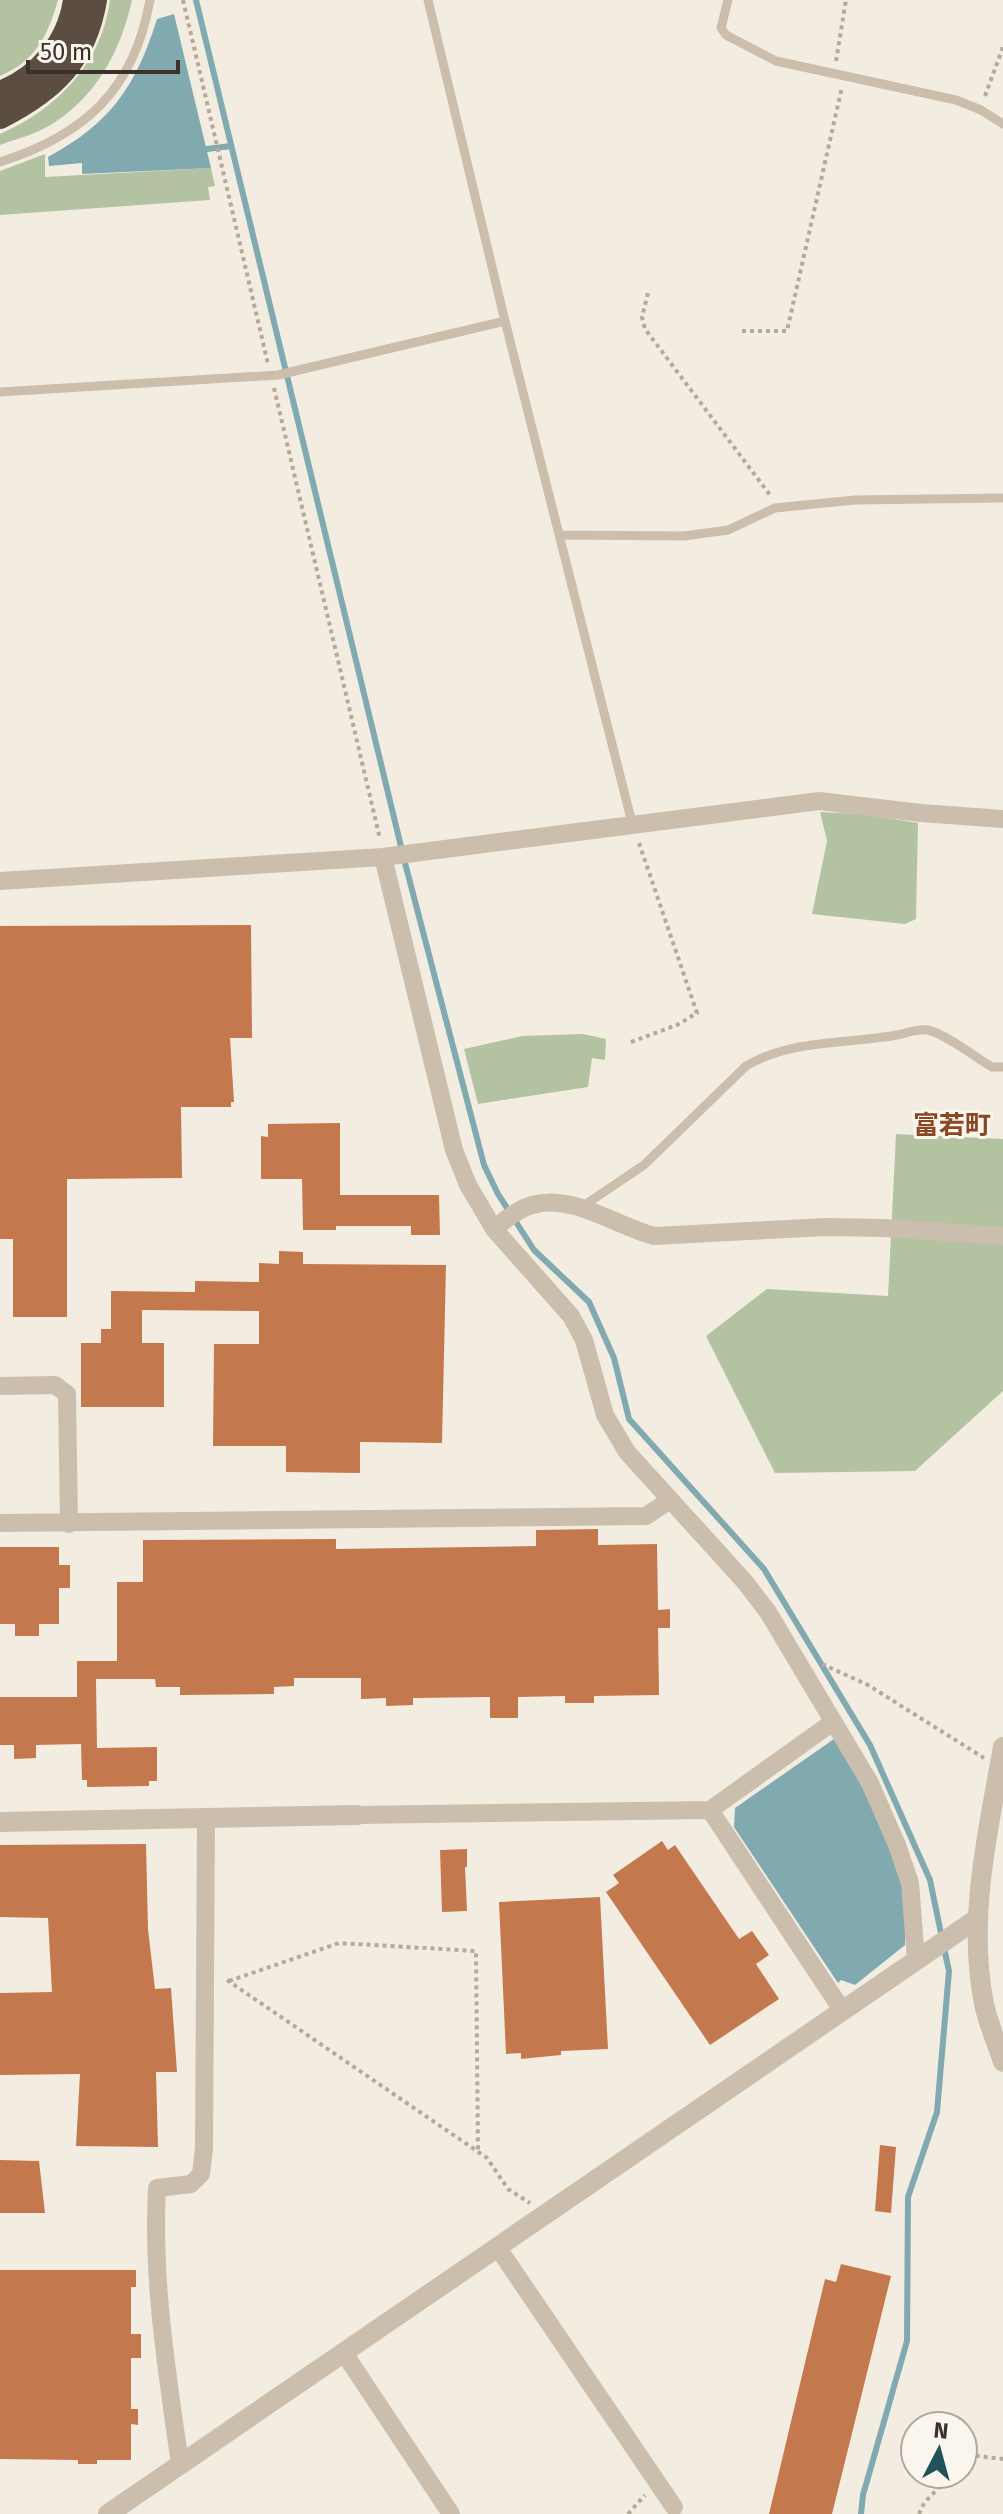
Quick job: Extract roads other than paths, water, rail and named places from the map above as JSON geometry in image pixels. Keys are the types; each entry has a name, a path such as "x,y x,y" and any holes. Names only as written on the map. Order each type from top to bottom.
{"highway":[{"path":"0,93 29,78 47,61 68,30 75,0"},
{"path":"0,117 32,101 65,71 78,54 90,27 95,0"}],"street":[{"path":"0,881 389,856 819,801 1003,819"},
{"path":"389,856 454,1150 468,1185 507,1219 571,1316 584,1340 605,1415 627,1452 745,1582 768,1612 870,1783 910,1883 925,1954"},
{"path":"507,1219 544,1203 580,1208 654,1236 826,1227 1003,1236"},
{"path":"0,1386 55,1385 67,1394 69,1524"},
{"path":"0,1523 646,1516 670,1500"},
{"path":"0,1822 710,1810 833,1722"},
{"path":"1001,1757 978,1893 978,1918 985,2005 1003,2062"},
{"path":"710,1810 842,2010"},
{"path":"180,2464 159,2310 155,2223 157,2188 191,2184 201,2174 204,2148 206,1819"},
{"path":"108,2514 978,1918"},
{"path":"498,2248 674,2507"},
{"path":"344,2353 451,2514"}],"lane":[{"path":"0,162 49,144 82,123 101,106 130,65 140,42 150,0"},
{"path":"428,0 505,321 632,823"},
{"path":"728,0 721,28 726,35 776,61 956,100 981,110 1003,124"},
{"path":"0,392 275,376 505,321"},
{"path":"559,535 684,536 728,530 775,508 855,500 1003,498"},
{"path":"580,1208 644,1165 746,1066 761,1057 813,1045 898,1035 919,1029 932,1031 992,1067 1003,1067"}],"water":[{"path":"174,14 211,168 82,174 82,163 49,166 48,157 89,131 105,116 130,83 157,19"},
{"path":"834,1739 885,1830 899,1869 905,1903 905,1945 855,1985 841,1980 838,1983 734,1827 735,1808"}],"waterway":[{"path":"196,0 405,863 484,1165 498,1194 534,1250 589,1302 614,1358 629,1419 764,1569 870,1745 930,1880 942,1938"},
{"path":"199,150 231,146"},
{"path":"861,2514 863,2495 907,2341 908,2197 937,2112 949,1971 944,1948"}],"district":[{"name":"富若町","path":"952,1125"}]}
